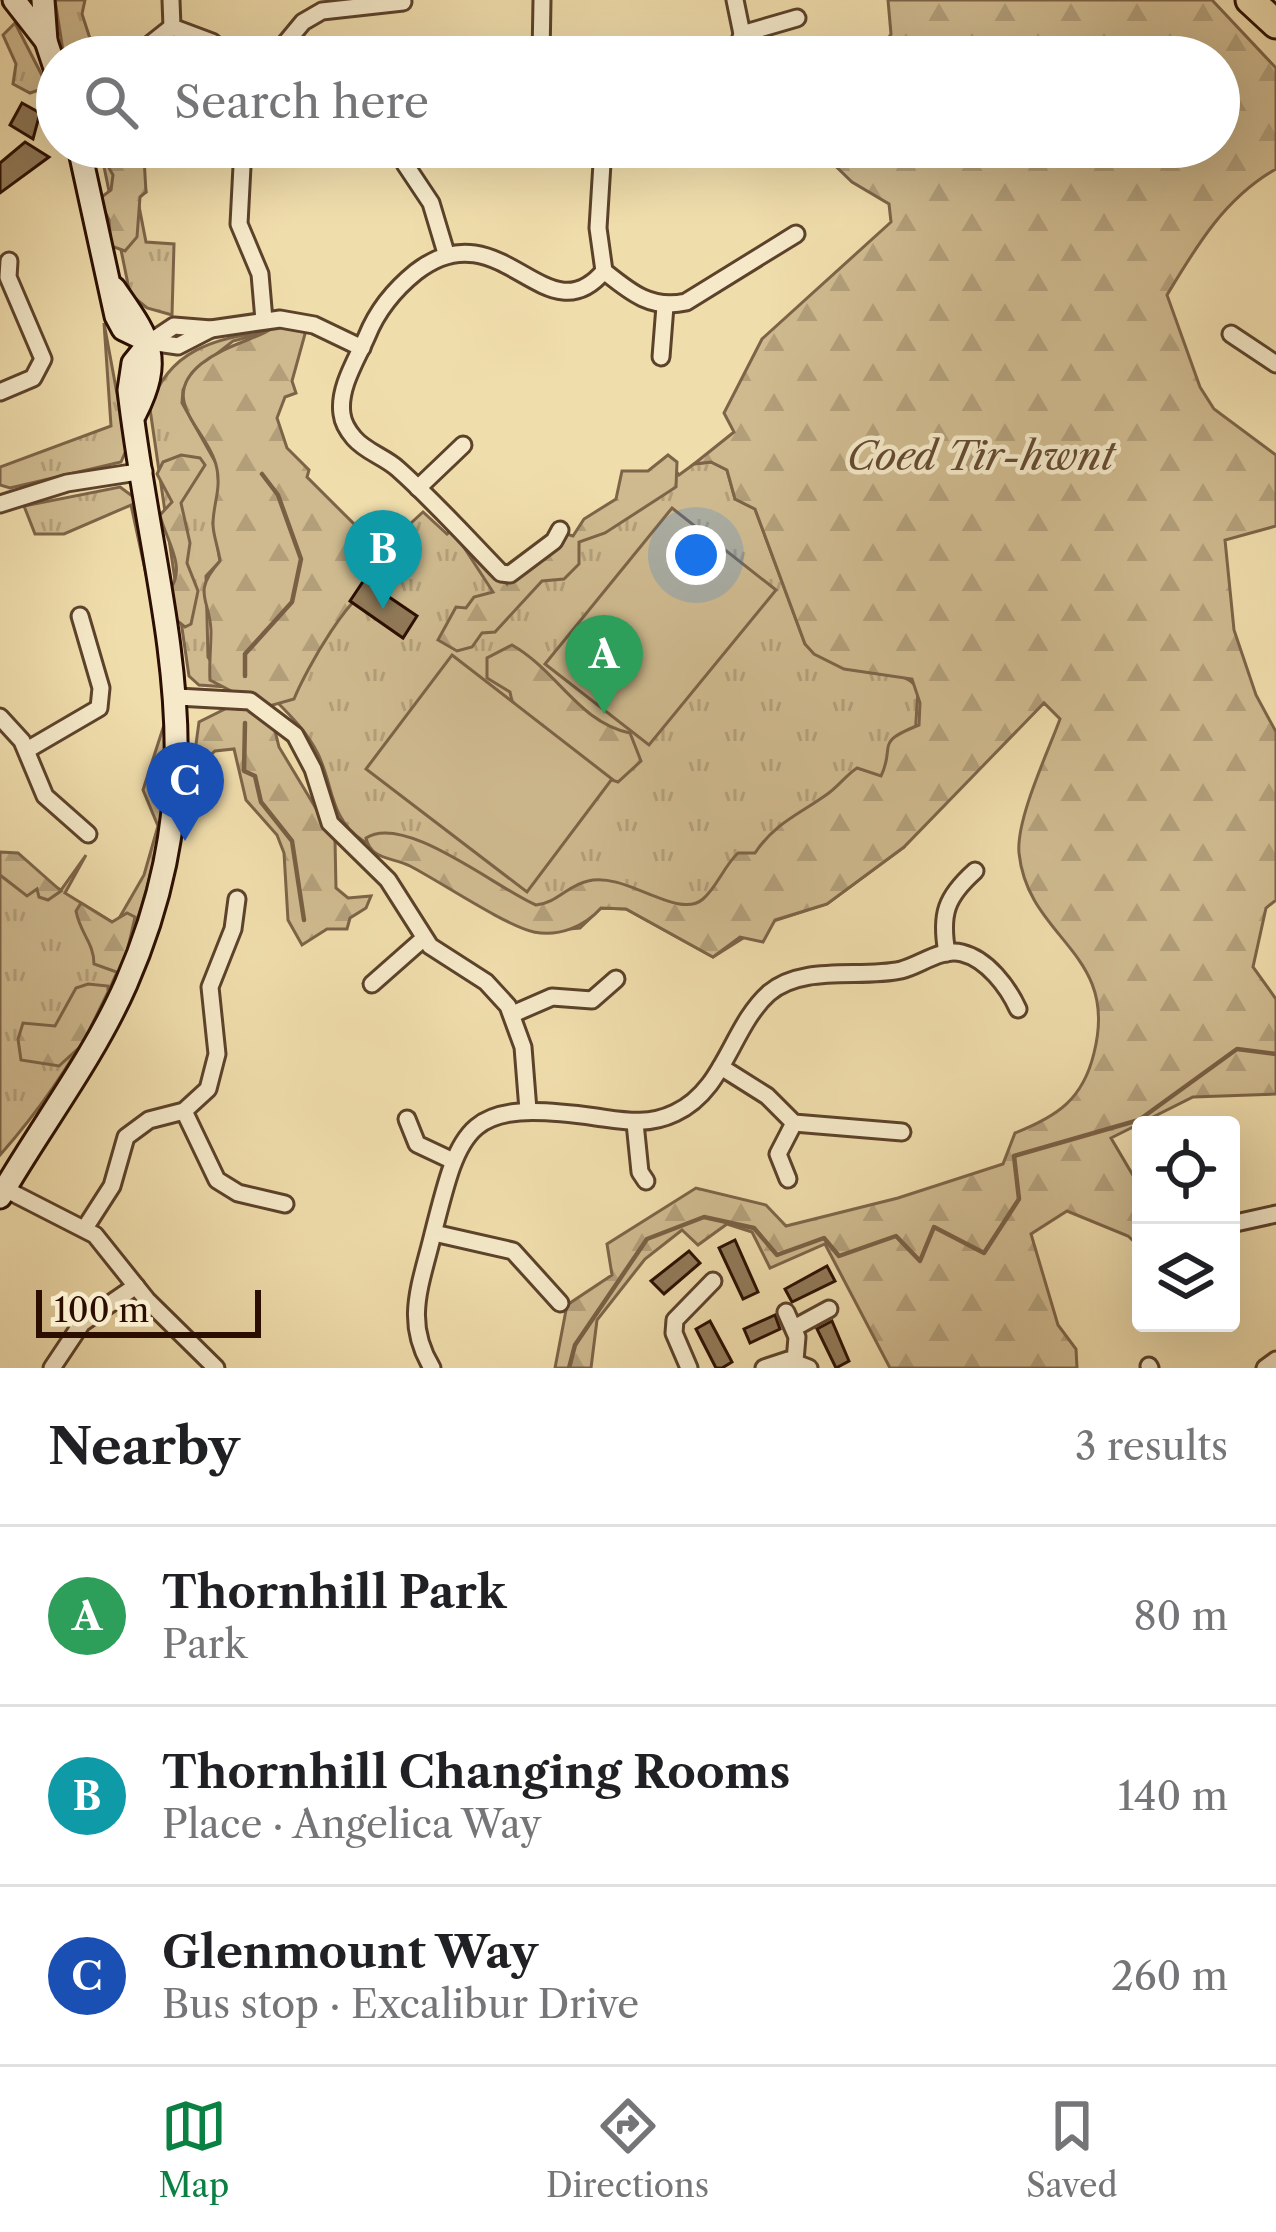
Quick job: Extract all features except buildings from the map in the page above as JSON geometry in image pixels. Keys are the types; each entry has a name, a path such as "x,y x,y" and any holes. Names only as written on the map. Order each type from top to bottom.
{"highway":[{"path":"1250,0 1276,24"}],"street":[{"path":"14,0 42,36"},
{"path":"43,0 46,36"},
{"path":"171,0 172,27"},
{"path":"542,0 542,36"},
{"path":"735,0 742,34 797,18"},
{"path":"292,36 322,11 404,2"},
{"path":"161,36 172,27"},
{"path":"172,27 196,36"},
{"path":"85,168 120,326 150,342"},
{"path":"242,168 239,224 260,274 264,320"},
{"path":"408,168 431,203 446,253"},
{"path":"602,168 598,228 604,272 636,296 665,306 699,297 796,234"},
{"path":"560,530 554,541 506,575 418,488 360,444 346,426 342,395 394,292 446,253 482,253 526,280 562,291 589,284 604,272"},
{"path":"0,392 33,378 43,359 8,278 9,261"},
{"path":"661,357 665,306"},
{"path":"216,1368 136,1286 113,1252 85,1228 2,1193 97,1040 140,949 162,877 174,802 177,697 128,390 133,363 150,342 174,326 212,329 264,320 302,322 362,348"},
{"path":"1231,334 1276,364"},
{"path":"418,488 463,445"},
{"path":"0,504 67,483 144,471"},
{"path":"26,750 99,708 101,688 80,616"},
{"path":"177,697 250,700 284,723 308,757 330,823 388,880 423,940 494,988 514,1014 523,1046 528,1110"},
{"path":"0,718 26,750 45,796 88,834"},
{"path":"947,952 944,908 956,886 975,871"},
{"path":"85,1228 112,1186 126,1137 149,1120 184,1111 208,1089 217,1066 210,987 232,929 237,899"},
{"path":"372,984 423,940"},
{"path":"432,1368 416,1340 413,1317 451,1160 481,1125 528,1110 635,1123 682,1110 721,1067 760,1002 786,982 901,970 947,952 986,966 1018,1009"},
{"path":"514,1014 552,997 592,1000 616,979"},
{"path":"721,1067 767,1096 794,1123 902,1132"},
{"path":"184,1111 217,1180 238,1193 285,1204"},
{"path":"406,1119 417,1144 451,1160"},
{"path":"635,1123 640,1172 646,1181"},
{"path":"788,1179 778,1154 794,1123"},
{"path":"1240,1222 1276,1214"},
{"path":"434,1233 512,1250 560,1303"},
{"path":"689,1368 674,1334 675,1321 680,1309 713,1281"},
{"path":"52,1368 82,1323 136,1286"},
{"path":"764,1368 802,1365 790,1320 830,1310"}],"green space":[{"path":"55,0 85,0 82,14 89,36 61,36"},
{"name":"Coed Tir-hwnt","path":"888,0 1212,0 1276,68 1276,169 1227,208 1167,295 1200,387 1214,409 1276,455 1276,526 1225,540 1234,630 1256,695 1276,732 1276,900 1266,908 1253,967 1276,999 1276,1094 1193,1097 1155,1116 1132,1116 1132,1128 1111,1138 1132,1174 1132,1240 1067,1211 1031,1234 1058,1325 1076,1349 1077,1368 890,1368 825,1244 770,1268 752,1232 727,1224 698,1245 682,1230 645,1259 597,1320 591,1368 555,1368 567,1305 612,1275 607,1244 696,1188 766,1205 786,1226 898,1198 1003,1164 1015,1133 1044,1120 1076,1094 1094,1053 1099,1019 1095,991 1084,968 1038,907 1019,853 1027,804 1060,719 1044,703 904,847 827,904 775,920 763,942 740,937 713,957 626,909 601,908 580,925 562,931 521,928 410,866 377,854 366,838 383,833 426,844 536,905 581,883 603,880 692,904 708,894 738,853 755,853 779,827 857,768 881,776 891,741 919,725 920,703 912,679 844,669 805,644 755,509 735,499 727,470 711,462 694,464 734,432 724,413 762,339 891,222 889,204 838,168 1240,168 1240,36 890,36"},
{"path":"15,23 36,64 36,91 30,93 13,84 16,64 3,35"},
{"path":"104,168 142,168 146,192 137,196 146,242 174,244 172,315 147,308 130,294"},
{"path":"109,168 145,168 146,192 140,197 137,237 125,251 111,246 109,220 99,199 111,190"},
{"path":"281,322 304,328 305,334 292,381 296,393 285,397 277,418 287,448 309,470 307,477 355,525 367,548 382,553 389,567 383,581 371,586 344,613 294,699 269,706 279,747 335,840 336,888 348,898 371,896 366,908 350,918 347,929 327,929 302,945 288,920 284,853 277,835 246,800 234,749 215,751 204,761 212,793 205,805 186,809 179,802 183,769 194,759 199,722 237,703 235,693 210,680 211,631 204,589 220,561 213,524 218,477 212,455 184,403 184,391 201,364"},
{"path":"104,323 127,448 121,462 10,488 0,485 0,467 111,426"},
{"path":"271,331 233,341 192,373 183,390 182,403 217,465 220,496 213,523 220,561 206,576 208,657 228,687 199,685 189,676 150,409 168,373 196,350 232,337"},
{"path":"181,455 200,458 205,465 181,503 190,543 187,563 198,591 191,624 185,627 175,619 171,588 176,562 160,515 172,502 157,474 163,462"},
{"path":"668,455 677,462 676,487 605,533 579,542 579,564 564,579 542,581 495,632 482,633 472,647 457,651 438,640 456,607 466,608 474,597 493,592 452,529 507,584 514,570 563,533 573,536 584,519 616,499 622,471 648,471"},
{"path":"711,462 727,470 735,499 755,509 805,644 834,663 897,675 918,689 909,835 904,847 827,904 767,923 713,957 626,909 601,908 580,928 535,932 351,831 338,811 314,746 275,700 372,559 423,512 447,534 452,530 506,588 674,469 679,475 694,464"},
{"path":"120,487 135,498 152,602 131,505 64,534 35,534 24,506"},
{"path":"672,508 776,590 649,745 545,664"},
{"path":"512,645 596,718 630,733 641,761 618,782 606,778 514,711 510,692 487,678 487,658"},
{"path":"452,655 612,779 527,892 366,769"},
{"path":"165,722 158,840 124,954 70,1061 0,1155 0,855 61,890 86,855 65,893 112,922 110,934 144,875 158,826 143,790"},
{"path":"0,852 18,853 61,891 48,900 39,897 37,889 27,896 0,875"},
{"path":"81,903 112,922 127,913 135,917 122,974 94,964 76,911"},
{"path":"108,986 108,992 82,1045 59,1066 21,1060 18,1039 23,1023 55,1026 76,988"}],"waterway":[{"path":"245,676 245,654 292,602 301,559 278,495 262,474"},
{"path":"245,723 244,771 255,776 261,802 292,841 304,920"},
{"path":"569,1368 575,1345 647,1239 704,1217 754,1228 777,1255 824,1238 839,1256 896,1236 920,1261 934,1227 984,1253 1019,1199 1014,1156 1139,1120 1237,1049 1276,1054"}],"place":[{"name":"Thornhill Changing Rooms","path":"383,609"},
{"name":"Thornhill Park","path":"604,714"},
{"name":"Glenmount Way","path":"185,841"}]}
